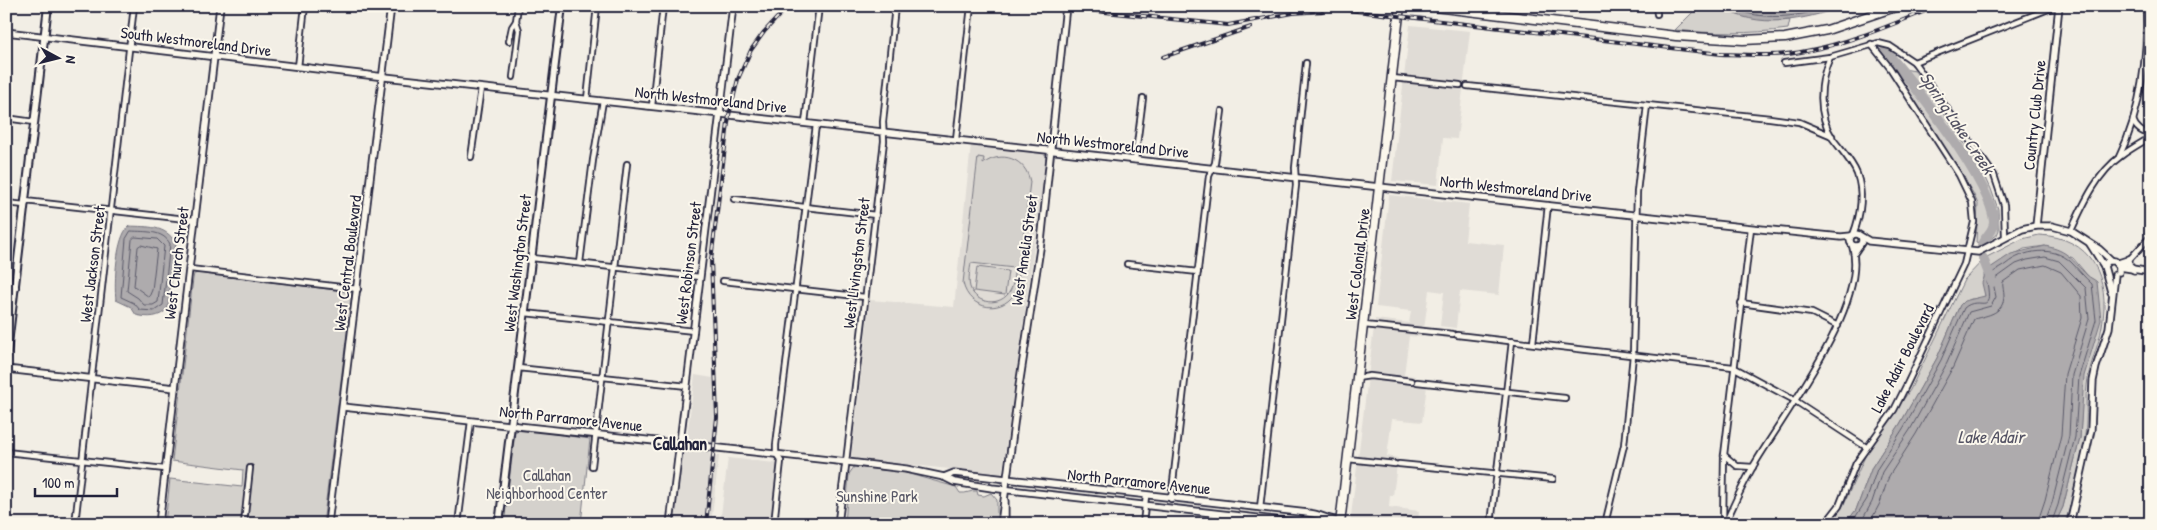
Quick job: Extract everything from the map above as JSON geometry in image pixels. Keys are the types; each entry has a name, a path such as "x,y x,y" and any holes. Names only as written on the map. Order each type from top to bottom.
{"main road":[{"path":"6,361 48,6"},
{"name":"West Washington Street","path":"499,524 562,6"},
{"name":"West Colonial Drive","path":"1340,522 1400,6"},
{"path":"1426,6 1676,36 1743,40 1785,38 1827,30 1898,6"}],"street":[{"name":"West Jackson Street","path":"75,524 134,6"},
{"name":"West Church Street","path":"159,524 220,6"},
{"path":"298,67 305,6"},
{"name":"West Central Boulevard","path":"328,524 391,6"},
{"path":"513,77 519,30 516,21 518,6"},
{"path":"587,99 597,6"},
{"path":"652,106 663,6"},
{"name":"West Robinson Street","path":"670,524 733,6"},
{"path":"805,123 819,6"},
{"name":"West Livingston Street","path":"838,524 876,215 895,6"},
{"path":"956,140 971,6"},
{"name":"West Amelia Street","path":"1001,524 1051,150 1066,6"},
{"path":"1656,6 1657,14"},
{"path":"1914,62 2057,6"},
{"name":"Country Club Drive","path":"2036,226 2057,6"},
{"path":"2071,231 2085,201 2119,157 2133,118 2144,62 2147,30 2146,6"},
{"path":"510,41 512,27 516,21"},
{"name":"South Westmoreland Drive","path":"6,32 383,77"},
{"path":"1784,64 1830,57 1871,44 1890,46 1914,62 1994,175 2001,191 2004,205 2005,237"},
{"name":"Lake Adair Boulevard","path":"1825,524 1839,506 1856,463 1894,410 1903,393 1969,252 1974,213 1967,190 1895,77 1871,44"},
{"path":"1830,57 1821,86 1821,102 1832,136 1857,175 1861,203 1858,226 1861,240 1854,254"},
{"path":"1260,508 1296,177 1306,63"},
{"name":"North Westmoreland Drive","path":"383,77 1851,239"},
{"path":"1392,78 1460,85"},
{"path":"1467,86 1799,122 1832,136"},
{"path":"471,156 481,88"},
{"path":"1135,160 1143,98"},
{"path":"580,263 593,160 603,101"},
{"path":"1605,524 1624,445 1632,355 1636,215 1647,105"},
{"path":"1171,499 1209,176 1215,163 1222,111"},
{"path":"6,118 34,122"},
{"path":"2119,157 2151,136 2135,126 2133,118"},
{"path":"774,524 781,461 776,454 816,124"},
{"path":"592,466 627,164"},
{"path":"734,199 876,215"},
{"path":"6,203 25,203 195,220"},
{"path":"1533,343 1548,205"},
{"path":"1724,524 1753,467 1838,326 1849,299 1854,254 1851,239 1858,226"},
{"path":"1851,239 1978,252 2022,229 2036,226 2052,226 2071,231 2117,267"},
{"path":"1724,524 1724,455 1750,228"},
{"path":"2106,273 2129,259 2151,236"},
{"path":"1851,239 1861,240"},
{"path":"2090,244 2104,266 2111,295"},
{"path":"532,258 700,276"},
{"path":"2129,259 2131,270"},
{"path":"1127,264 1198,272"},
{"path":"2104,266 2151,272"},
{"path":"2070,524 2091,430 2093,381 2109,328 2111,295 2117,267"},
{"path":"190,269 358,288"},
{"path":"724,281 865,297"},
{"path":"6,286 16,287"},
{"path":"1741,303 1812,313 1838,326"},
{"path":"525,313 694,331"},
{"path":"1364,325 1733,367 1794,400 1866,447"},
{"path":"1491,524 1512,341"},
{"path":"518,368 687,386"},
{"path":"6,369 175,388"},
{"path":"1357,378 1370,376 1565,398"},
{"name":"North Parramore Avenue","path":"343,407 846,462 944,476 954,474 1324,515 1328,522 1340,522"},
{"path":"458,524 471,421"},
{"path":"6,452 165,470"},
{"path":"1724,455 1737,466 1753,467"},
{"path":"1348,459 1553,479"},
{"path":"244,524 250,468"},
{"name":"North Parramore Avenue","path":"944,476 954,482 1006,489 1310,524"},
{"path":"1143,524 1146,496"},
{"name":"West Amelia Street","path":"1005,497 1005,524"}],"shaded area":[{"path":"1410,25 1470,31 1457,139 1443,138 1438,185 1392,181"},
{"path":"971,145 1047,154 1002,475 851,458 870,300 954,307"},
{"path":"1389,195 1469,204 1465,241 1504,245 1499,295 1460,291 1456,328 1440,326 1444,292 1429,290 1423,337 1409,336 1404,375 1415,376 1414,385 1427,386 1422,422 1392,419 1387,456 1398,458 1393,495 1390,495 1389,507 1419,511 1418,523 1388,520 1387,524 1350,524 1375,319 1409,323 1411,311 1376,307"},
{"path":"695,375 713,378 715,428 710,455 719,456 711,524 670,524 681,444 686,444"},
{"path":"728,458 784,464 776,524 720,524"}],"green space":[{"path":"1699,6 1720,6 1781,21 1790,20 1788,29 1774,31 1732,33 1675,30"},
{"path":"1893,67 1915,71 1982,169 1998,209 1999,230 1997,235 1983,244 1976,242 1978,204 1973,193"},
{"path":"978,157 984,158 983,164 997,158 1005,157 1012,159 1024,167 1030,182 1017,289 1011,298 1004,303 988,307 972,300 963,283","holes":["971,263 1014,268 1014,280 1010,291 1001,300 989,302 973,293 969,281"]},
{"path":"2039,235 2057,237 2072,243 2084,252 2100,276 2103,291 2102,326 2087,385 2086,423 2081,460 2072,502 2064,524 2055,524 2063,507 2080,438 2083,376 2088,360 2088,276 2073,258 2045,246 2024,249 1987,270 1984,274 1985,296 1983,299 1971,299 1960,305 1937,358 1900,424 1872,467 1856,510 1845,524 1829,524 1843,506 1867,452 1910,390 1964,280 1985,258 2022,239"},
{"path":"977,267 1008,271 1005,295 974,291"},
{"path":"194,274 352,292 323,524 165,524 170,479 242,487 243,470 172,461 193,279"},
{"name":"Callahan Neighborhood Center","path":"520,429 590,439 581,524 504,524 515,432"},
{"name":"Sunshine Park","path":"854,467 902,472 956,487 960,493 977,491 978,495 984,496 991,493 997,500 997,524 845,524 849,474"}],"water":[{"path":"1720,6 1844,6 1797,19 1765,21 1734,14"},
{"path":"129,226 156,228 167,233 176,243 168,308 161,314 149,317 136,315 131,307 116,300 115,283 119,250 121,240"},
{"name":"Lake Adair","path":"2045,246 2065,253 2087,275 2097,282 2101,320 2084,376 2080,438 2063,507 2055,524 1845,524 1856,510 1872,467 1900,424 1937,358 1960,305 1964,301 1985,296 1982,283 1987,270 2011,254"}],"waterway":[{"name":"Spring Lake Creek","path":"1885,51 1913,84 1949,133 1980,184 1990,205 1994,222 1993,229 1982,245"},
{"name":"Spring Lake Creek","path":"1983,258 1992,282"}],"railway":[{"path":"706,524 717,417 711,260 729,115 738,79 751,50 764,32 788,6"},
{"path":"1274,6 1299,9"},
{"path":"1314,6 1721,54 1764,55 1795,53 1840,43 1938,6"},
{"path":"1086,10 1228,25 1293,13 1322,11"},
{"path":"1163,57 1251,27"}],"district":[{"name":"Callahan","path":"680,444"}]}
